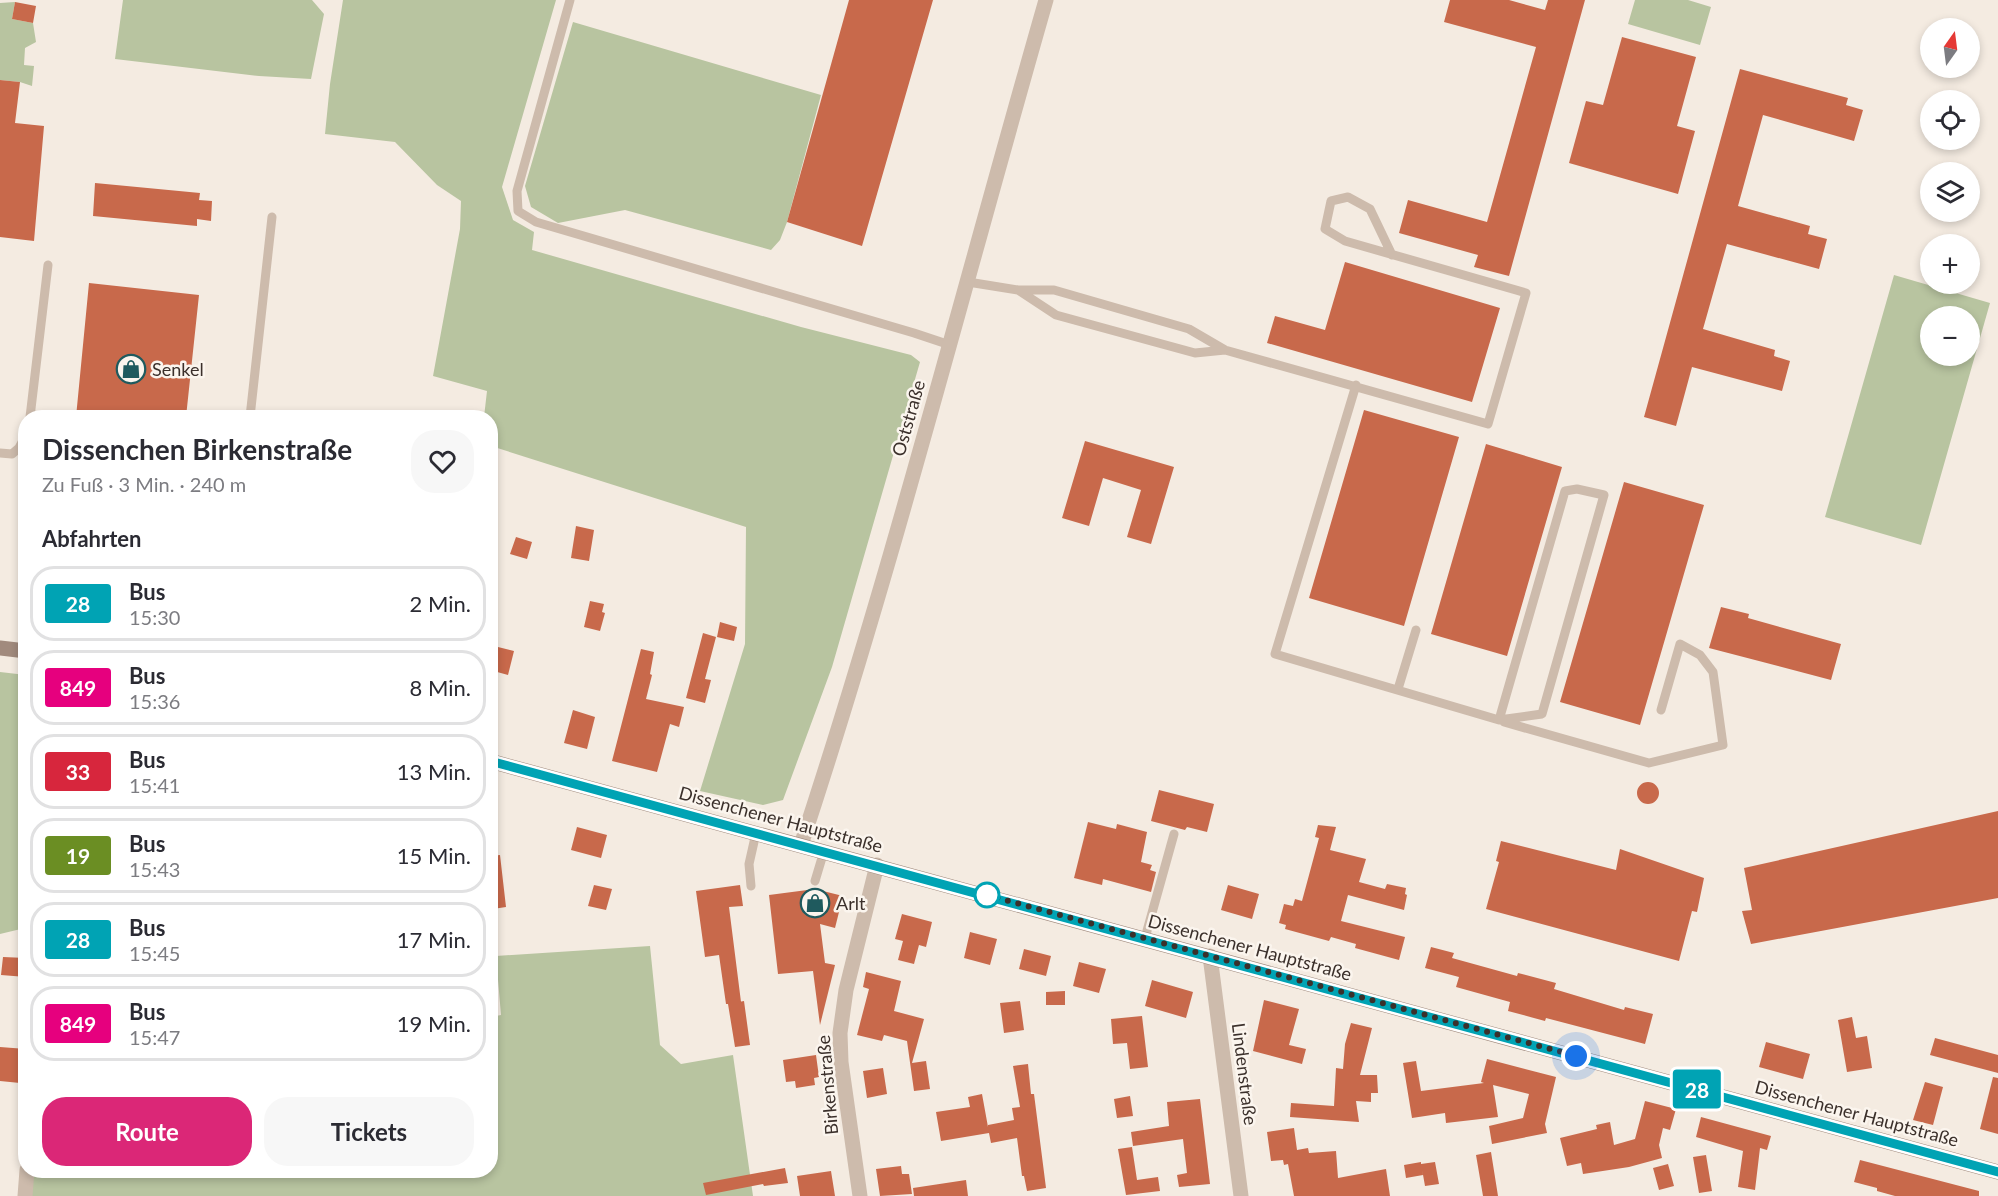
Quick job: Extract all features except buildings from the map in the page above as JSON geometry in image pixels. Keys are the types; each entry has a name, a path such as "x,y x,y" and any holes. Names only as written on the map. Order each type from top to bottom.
{"main road":[{"path":"0,648 18,650"},
{"name":"Dissenchener Hauptstraße","path":"498,763 1998,1172"}],"street":[{"name":"Oststraße","path":"801,845 857,666 950,345 1043,1"},
{"name":"Birkenstraße","path":"860,1196 841,1062 840,1032 846,990 877,865"},
{"name":"Lindenstraße","path":"1210,956 1241,1196"},
{"path":"25,1196 26,1178"}],"lane":[{"path":"570,0 517,191 518,211 536,222 903,329 950,345"},
{"path":"968,282 1018,290 1054,290 1189,329 1225,350 1488,424 1526,293 1392,255 1345,241 1325,229 1330,201 1348,197 1370,209 1392,255"},
{"path":"251,410 272,217"},
{"path":"31,410 48,265"},
{"path":"1018,290 1056,315 1196,353 1225,350"},
{"path":"1356,386 1275,654 1649,763 1723,745 1713,672 1700,656 1680,644 1661,710"},
{"path":"0,453 12,454 18,449"},
{"path":"1576,489 1604,495 1542,714 1499,720 1564,491 1576,489"},
{"path":"1398,689 1416,630"},
{"path":"751,886 749,864 756,833"},
{"path":"1145,939 1174,834"},
{"path":"815,881 824,851"}],"green space":[{"path":"123,0 312,0 324,14 311,79 259,76 115,59"},
{"path":"343,0 556,0 502,187 513,220 534,232 532,250 801,327 911,355 920,362 832,667 783,800 763,805 700,791 745,644 746,527 498,448 498,410 485,410 487,391 433,376 460,229 461,201 437,185 395,142 325,134"},
{"path":"1635,0 1688,0 1711,7 1700,45 1628,24"},
{"path":"15,2 12,19 33,23 36,42 25,48 24,65 34,66 32,86 0,80 0,3"},
{"path":"573,22 821,95 787,222 780,240 771,250 625,210 558,223 531,207 525,186"},
{"path":"1894,275 1920,283 1920,294 1959,294 1990,303 1980,338 1980,306 1920,306 1920,366 1972,366 1921,545 1825,517"},
{"path":"0,672 18,674 18,930 0,934"},
{"path":"650,946 660,1045 681,1064 733,1055 753,1196 31,1196 32,1178 498,1178 498,1016 501,1015 498,956"}],"bus line":[{"name":"28","path":"498,763 1998,1172"}],"place":[{"name":"Senkel","path":"131,369"},
{"name":"Arlt","path":"815,903"}],"route":[{"path":"987,895 1576,1056"}]}
